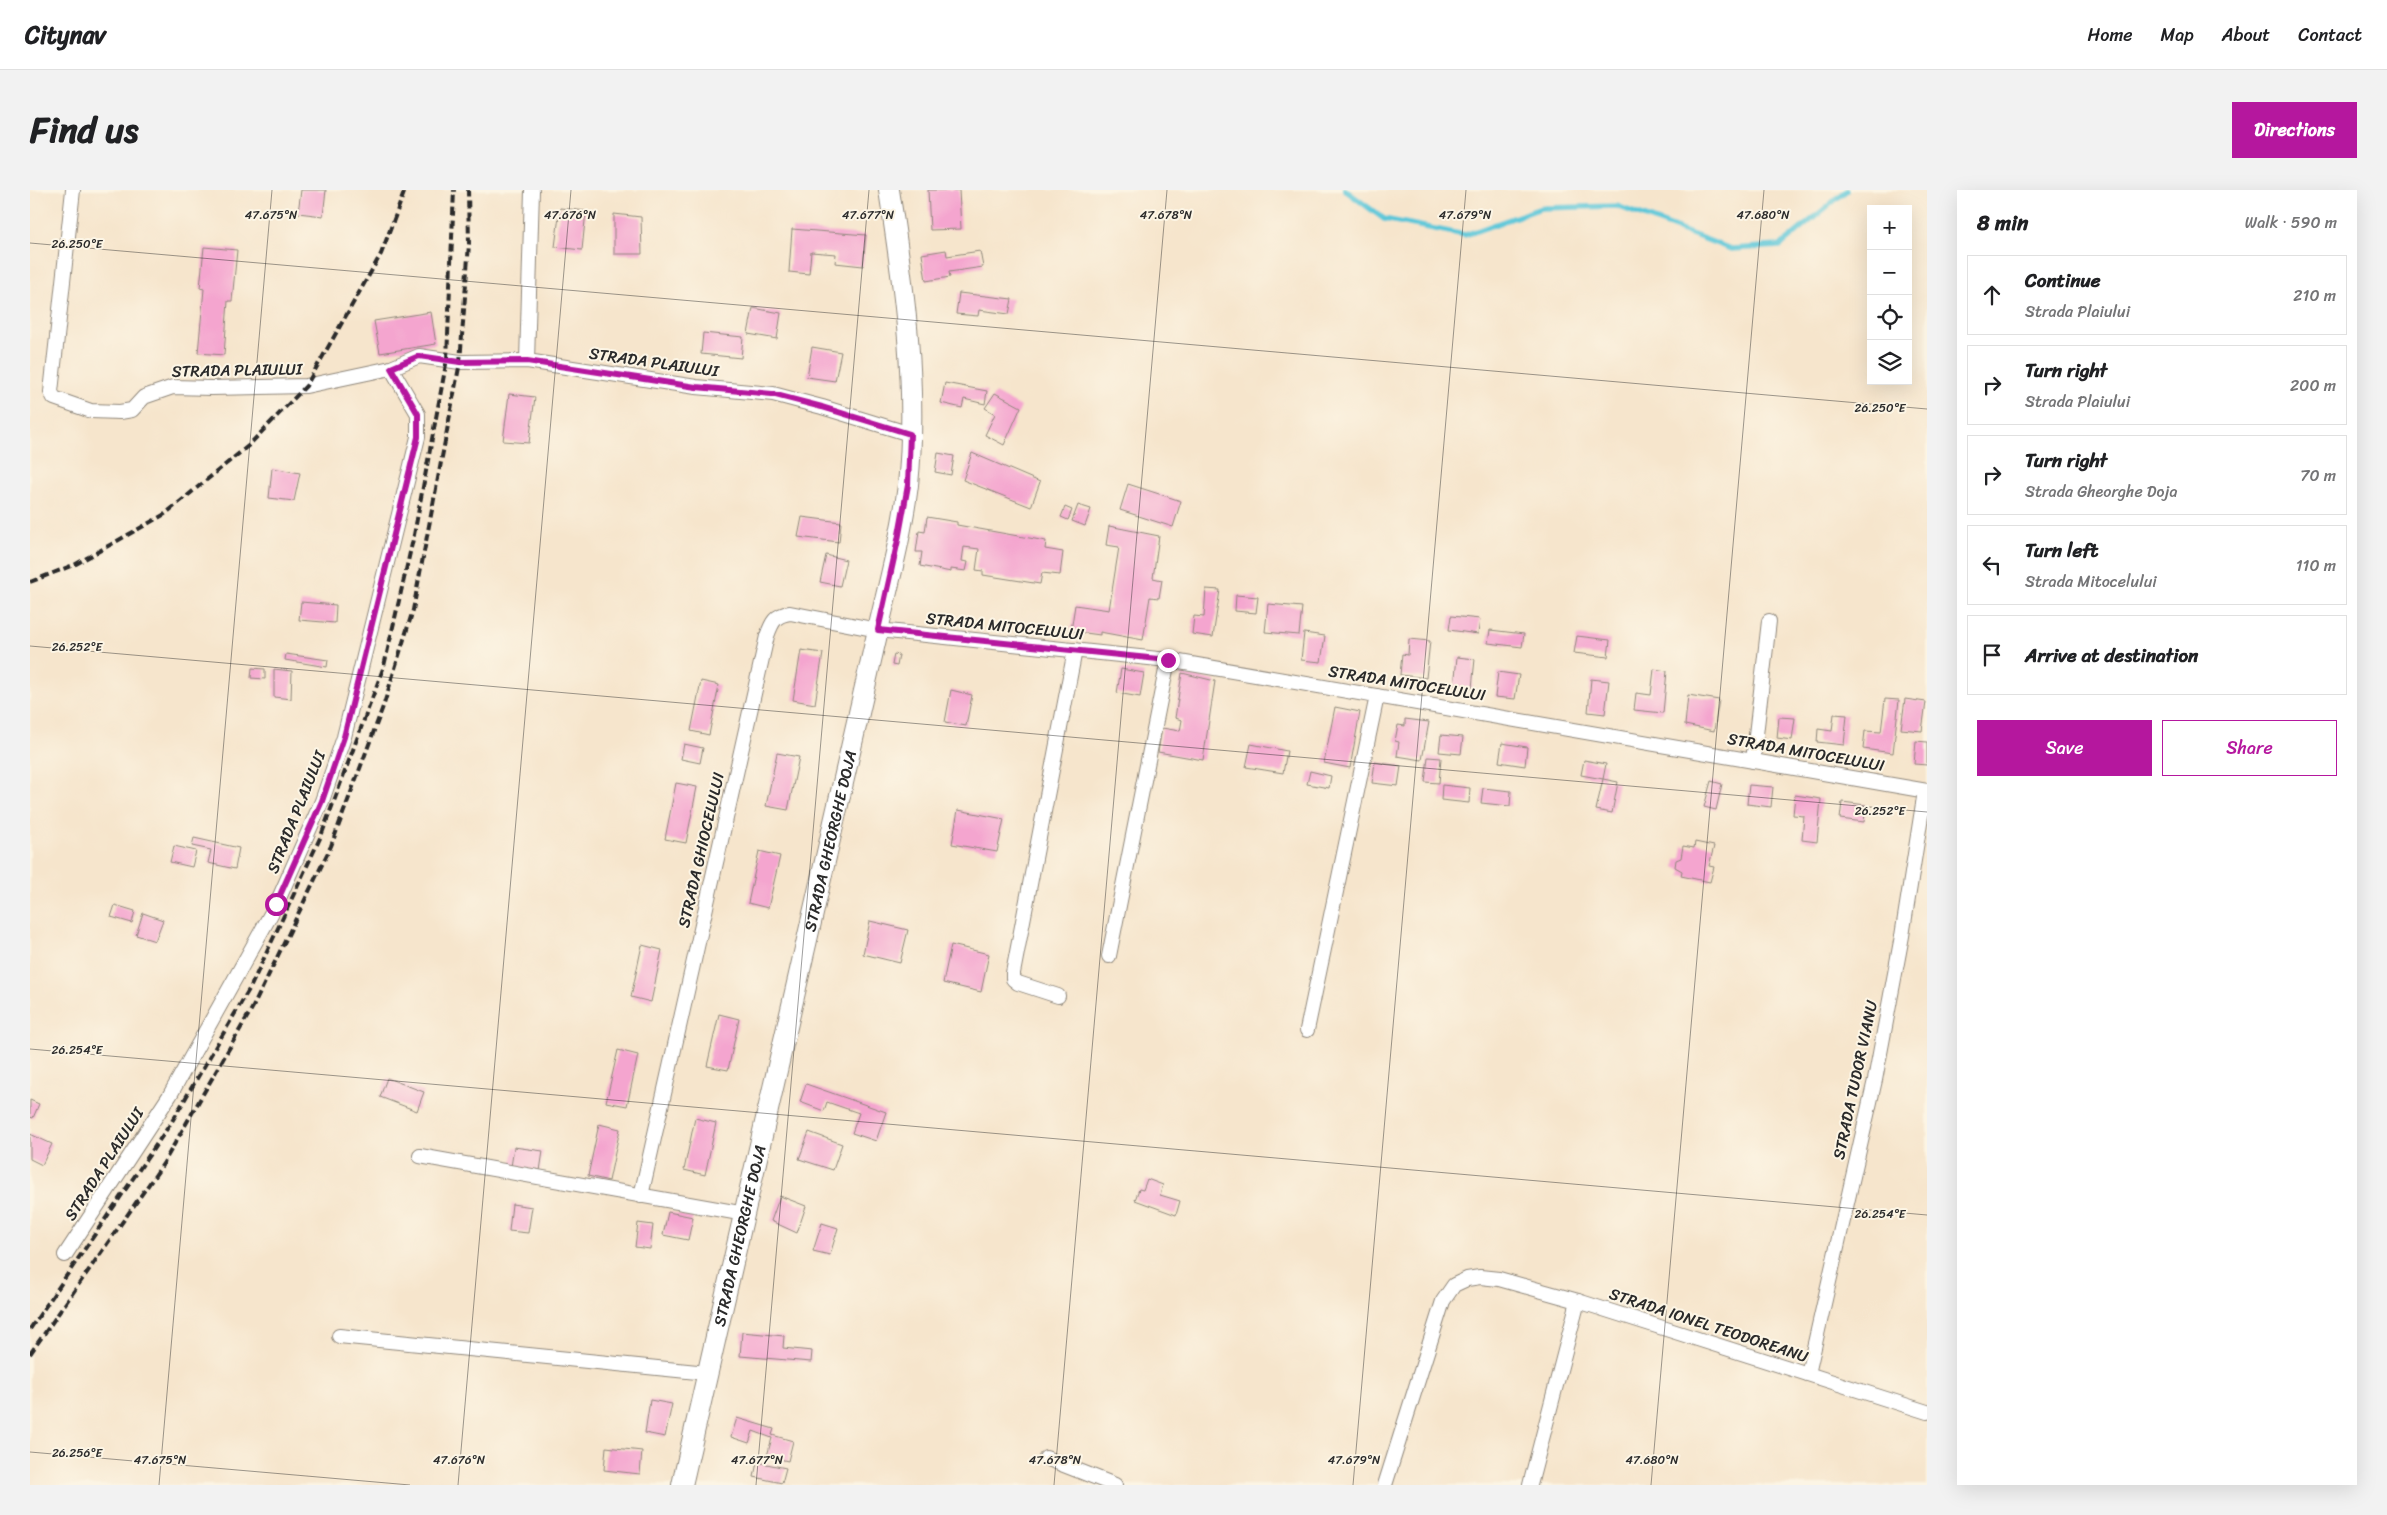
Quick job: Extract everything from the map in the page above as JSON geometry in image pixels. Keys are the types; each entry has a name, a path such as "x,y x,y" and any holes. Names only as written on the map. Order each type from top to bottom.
{"main road":[{"name":"STRADA GHEORGHE DOJA","path":"682,1485 878,630 908,485 910,434 909,353 904,285 889,190"}],"street":[{"name":"STRADA PLAIULUI","path":"72,190 51,392 54,398 90,411 132,410 144,397 173,386 211,388 306,386 391,368 419,356 460,362 527,361 696,387 772,394 910,434"},
{"path":"527,361 532,190"},
{"name":"STRADA PLAIULUI","path":"65,1255 170,1095 276,904 322,801 344,737 418,437 418,414 391,368"},
{"name":"STRADA GHIOCELULUI","path":"641,1196 770,626 774,618 781,614 790,613 878,630"},
{"path":"1753,760 1769,621"},
{"name":"STRADA MITOCELULUI","path":"878,630 1168,660 1926,791"},
{"path":"1058,996 1018,983 1013,979 1013,973 1075,650"},
{"path":"1109,956 1168,660"},
{"path":"1307,1030 1377,696"},
{"name":"STRADA TUDOR VIANU","path":"1808,1374 1875,1080 1902,936 1926,791"},
{"path":"420,1156 745,1214"},
{"name":"STRADA IONEL TEODOREANU","path":"1385,1485 1443,1301 1454,1285 1480,1277 1499,1279 1578,1301 1927,1412"},
{"path":"1530,1485 1578,1301"},
{"path":"339,1336 708,1373"},
{"path":"1046,1458 1115,1485"}],"building":[{"path":"301,190 326,190 323,216 298,213"},
{"path":"928,190 959,190 961,229 930,230"},
{"path":"560,208 586,211 582,250 555,247"},
{"path":"614,214 641,217 642,254 614,254"},
{"path":"792,229 866,235 863,266 835,263 836,254 811,252 809,274 789,272"},
{"path":"204,247 237,250 232,301 228,301 224,355 198,353 204,289 200,288"},
{"path":"946,250 947,256 980,251 983,267 949,272 950,277 926,281 922,254"},
{"path":"959,293 1012,299 1009,314 979,310 978,316 956,314"},
{"path":"753,308 781,313 777,339 748,334"},
{"path":"431,312 436,344 380,353 374,321"},
{"path":"703,333 743,337 741,358 701,354"},
{"path":"812,347 841,352 835,381 807,377"},
{"path":"945,383 987,391 985,404 964,399 962,408 941,403"},
{"path":"995,393 1021,407 1004,445 985,435 995,414 985,408"},
{"path":"509,394 535,397 529,443 503,441"},
{"path":"938,453 954,456 951,475 935,472"},
{"path":"972,453 1040,482 1031,507 963,480"},
{"path":"272,468 300,473 294,501 269,498"},
{"path":"1128,484 1181,501 1173,527 1120,510"},
{"path":"1078,505 1091,509 1085,526 1072,521"},
{"path":"1065,507 1072,510 1068,520 1061,517"},
{"path":"802,517 841,522 839,542 798,537"},
{"path":"927,517 957,522 957,525 1046,541 1045,549 1063,552 1060,575 1042,573 1040,584 983,575 983,571 976,570 979,549 964,547 962,561 968,562 966,571 951,569 951,572 920,566 922,552 916,552 919,531 925,532"},
{"path":"1109,526 1159,536 1153,578 1162,580 1159,598 1150,597 1143,640 1100,632 1100,635 1071,631 1075,605 1109,610 1119,547 1106,545"},
{"path":"826,555 846,560 840,586 820,582"},
{"path":"1206,589 1220,590 1213,637 1192,634 1194,616 1204,617"},
{"path":"1236,595 1258,597 1256,613 1235,611"},
{"path":"301,602 336,605 335,623 299,620"},
{"path":"1268,604 1302,607 1299,635 1265,632"},
{"path":"1451,616 1480,619 1478,634 1449,630"},
{"path":"1490,630 1524,634 1522,647 1488,643"},
{"path":"1304,633 1325,636 1321,662 1301,660"},
{"path":"1577,636 1610,640 1608,657 1574,653"},
{"path":"1409,639 1430,641 1426,678 1400,675 1402,654 1408,655"},
{"path":"801,650 823,653 815,704 793,700"},
{"path":"286,654 328,660 327,667 285,660"},
{"path":"894,654 899,655 897,666 892,665"},
{"path":"1457,657 1475,659 1472,688 1454,687"},
{"path":"252,668 265,669 265,679 251,678"},
{"path":"274,669 292,671 291,699 274,697"},
{"path":"1121,669 1144,673 1140,697 1117,693"},
{"path":"1654,669 1667,671 1663,713 1634,710 1636,693 1651,695"},
{"path":"1498,672 1519,675 1515,699 1495,697"},
{"path":"1182,673 1215,681 1203,760 1158,752 1162,728 1180,731 1182,720 1175,718"},
{"path":"1591,679 1609,681 1605,714 1588,712"},
{"path":"701,681 719,685 709,735 691,731"},
{"path":"951,690 972,695 966,726 945,722"},
{"path":"1688,695 1719,700 1714,731 1685,725"},
{"path":"1885,699 1899,700 1893,753 1863,749 1865,731 1881,732"},
{"path":"1905,699 1926,702 1922,731 1901,729"},
{"path":"1335,707 1360,712 1350,768 1324,763"},
{"path":"1834,714 1847,715 1844,745 1817,742 1818,729 1832,731"},
{"path":"1779,717 1795,718 1792,740 1777,738"},
{"path":"1405,719 1429,722 1422,760 1397,756 1399,742 1395,741 1398,725 1405,726"},
{"path":"1441,735 1463,737 1461,754 1439,752"},
{"path":"1916,741 1927,742 1927,765 1914,764"},
{"path":"1502,743 1527,747 1525,766 1499,762"},
{"path":"684,744 703,748 700,763 681,759"},
{"path":"1251,744 1287,751 1283,773 1246,767"},
{"path":"777,753 799,757 788,810 766,806"},
{"path":"1428,757 1441,758 1439,783 1425,782"},
{"path":"1584,760 1606,764 1603,779 1581,775"},
{"path":"1375,762 1401,766 1398,786 1372,783"},
{"path":"1310,771 1331,776 1329,788 1307,784"},
{"path":"1603,779 1618,782 1612,813 1596,810"},
{"path":"1711,781 1722,784 1716,810 1704,807"},
{"path":"676,783 697,787 686,843 665,839"},
{"path":"1442,785 1470,788 1469,803 1441,800"},
{"path":"1749,785 1773,787 1771,807 1747,804"},
{"path":"1483,788 1511,791 1510,806 1481,803"},
{"path":"1795,795 1821,799 1817,842 1802,840 1804,816 1793,815"},
{"path":"1842,802 1866,805 1864,822 1840,819"},
{"path":"958,810 1004,819 997,852 952,844"},
{"path":"194,838 239,848 235,869 208,863 211,850 192,846"},
{"path":"1695,842 1714,846 1709,866 1714,867 1710,882 1681,876 1682,871 1675,867 1676,860 1681,858 1683,846 1694,848"},
{"path":"174,846 196,851 192,867 170,862"},
{"path":"759,851 780,856 768,908 748,903"},
{"path":"115,905 135,911 132,923 111,917"},
{"path":"143,913 163,920 155,941 136,935"},
{"path":"870,921 908,930 900,963 863,954"},
{"path":"642,945 662,950 651,1002 631,997"},
{"path":"951,945 989,954 981,992 943,983"},
{"path":"719,1014 739,1019 728,1070 707,1066"},
{"path":"618,1050 638,1055 627,1106 606,1102"},
{"path":"387,1078 424,1092 417,1111 380,1097"},
{"path":"806,1084 886,1112 876,1141 852,1133 859,1113 827,1102 824,1111 800,1102"},
{"path":"30,1100 39,1104 33,1118 30,1117"},
{"path":"695,1118 716,1123 705,1175 684,1170"},
{"path":"599,1124 620,1129 609,1181 588,1176"},
{"path":"809,1132 842,1144 833,1170 799,1159"},
{"path":"30,1134 52,1144 42,1165 30,1159"},
{"path":"514,1147 543,1151 540,1171 511,1167"},
{"path":"1147,1179 1163,1185 1160,1195 1180,1201 1176,1215 1135,1200 1139,1189 1143,1190"},
{"path":"780,1196 806,1206 797,1233 771,1221"},
{"path":"512,1204 532,1207 528,1233 509,1231"},
{"path":"668,1212 693,1217 688,1240 663,1235"},
{"path":"638,1223 653,1225 650,1249 635,1247"},
{"path":"822,1223 838,1228 830,1255 813,1251"},
{"path":"742,1332 784,1336 783,1348 812,1351 811,1362 740,1356"},
{"path":"650,1400 672,1404 665,1437 645,1433"},
{"path":"737,1418 774,1429 772,1435 793,1441 788,1461 767,1456 772,1438 753,1431 749,1443 731,1437"},
{"path":"606,1447 642,1451 640,1474 604,1470"},
{"path":"757,1462 786,1468 782,1483 754,1477"}],"waterway":[{"path":"1345,190 1384,219 1465,235 1541,208 1617,206 1731,249 1780,246 1847,190"}],"railway":[{"path":"30,582 76,564 165,514 248,446 306,386 381,254 405,190"},
{"path":"30,1329 171,1123 251,986 321,836 384,666 414,535 447,359 454,190"},
{"path":"30,1354 163,1164 254,1005 331,846 384,704 413,610 460,362 469,244 468,190"}],"route":[{"path":"276,904 322,801 344,737 418,437 418,414 391,368 419,356 460,362 527,361 696,387 772,394 910,434 908,485 878,630 1168,660"}]}
